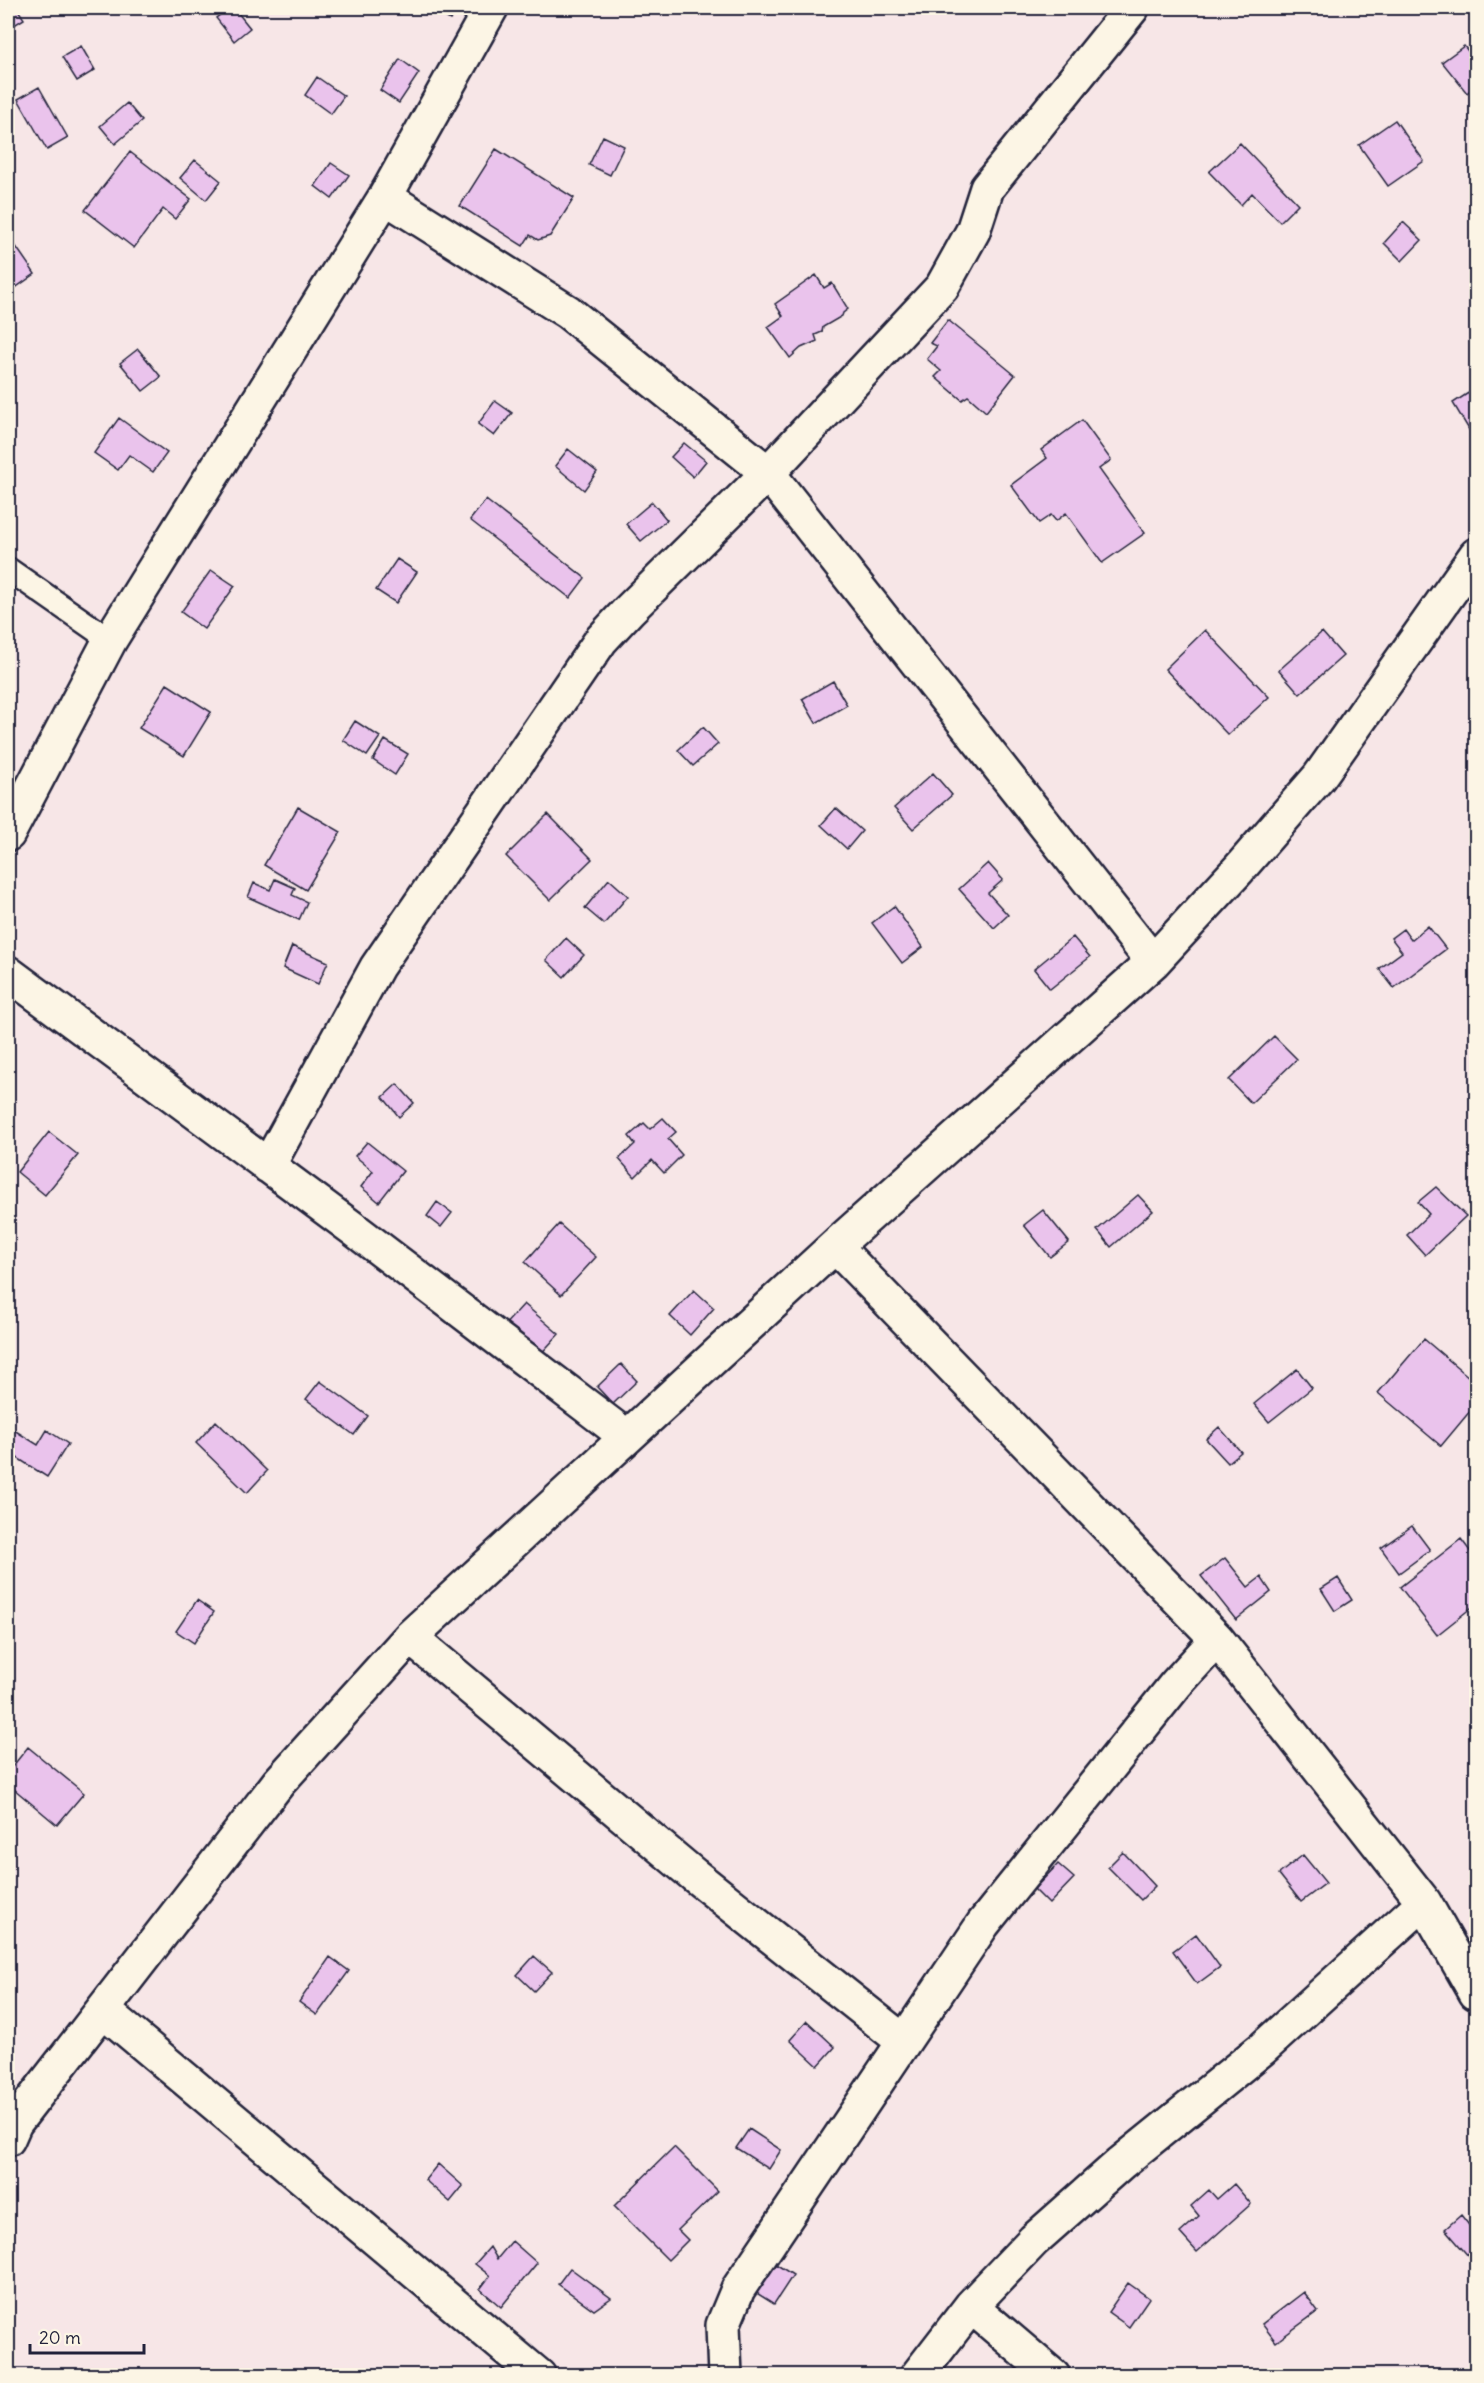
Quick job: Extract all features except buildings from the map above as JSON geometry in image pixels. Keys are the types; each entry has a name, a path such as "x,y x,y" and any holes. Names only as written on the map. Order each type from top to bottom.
{"street":[{"path":"8,834 110,640 385,197 491,8"},
{"path":"268,1166 376,968 601,640 768,473 942,288 973,231 987,188 1132,8"},
{"path":"385,197 568,312 768,473 1153,962"},
{"path":"8,2139 15,2123 279,1782 410,1637 835,1246 1153,962 1239,870 1320,777 1476,555"},
{"path":"8,973 627,1437"},
{"path":"835,1246 1217,1639 1424,1902 1476,1993"},
{"path":"410,1637 694,1875 903,2041"},
{"path":"725,2376 723,2325 738,2289 903,2041 983,1924 1176,1684 1217,1639"},
{"path":"917,2376 971,2306 1034,2240 1120,2163 1262,2049 1424,1902"},
{"path":"103,2010 539,2376"},
{"path":"971,2306 1053,2376"}],"lane":[{"path":"8,569 110,640"}]}
